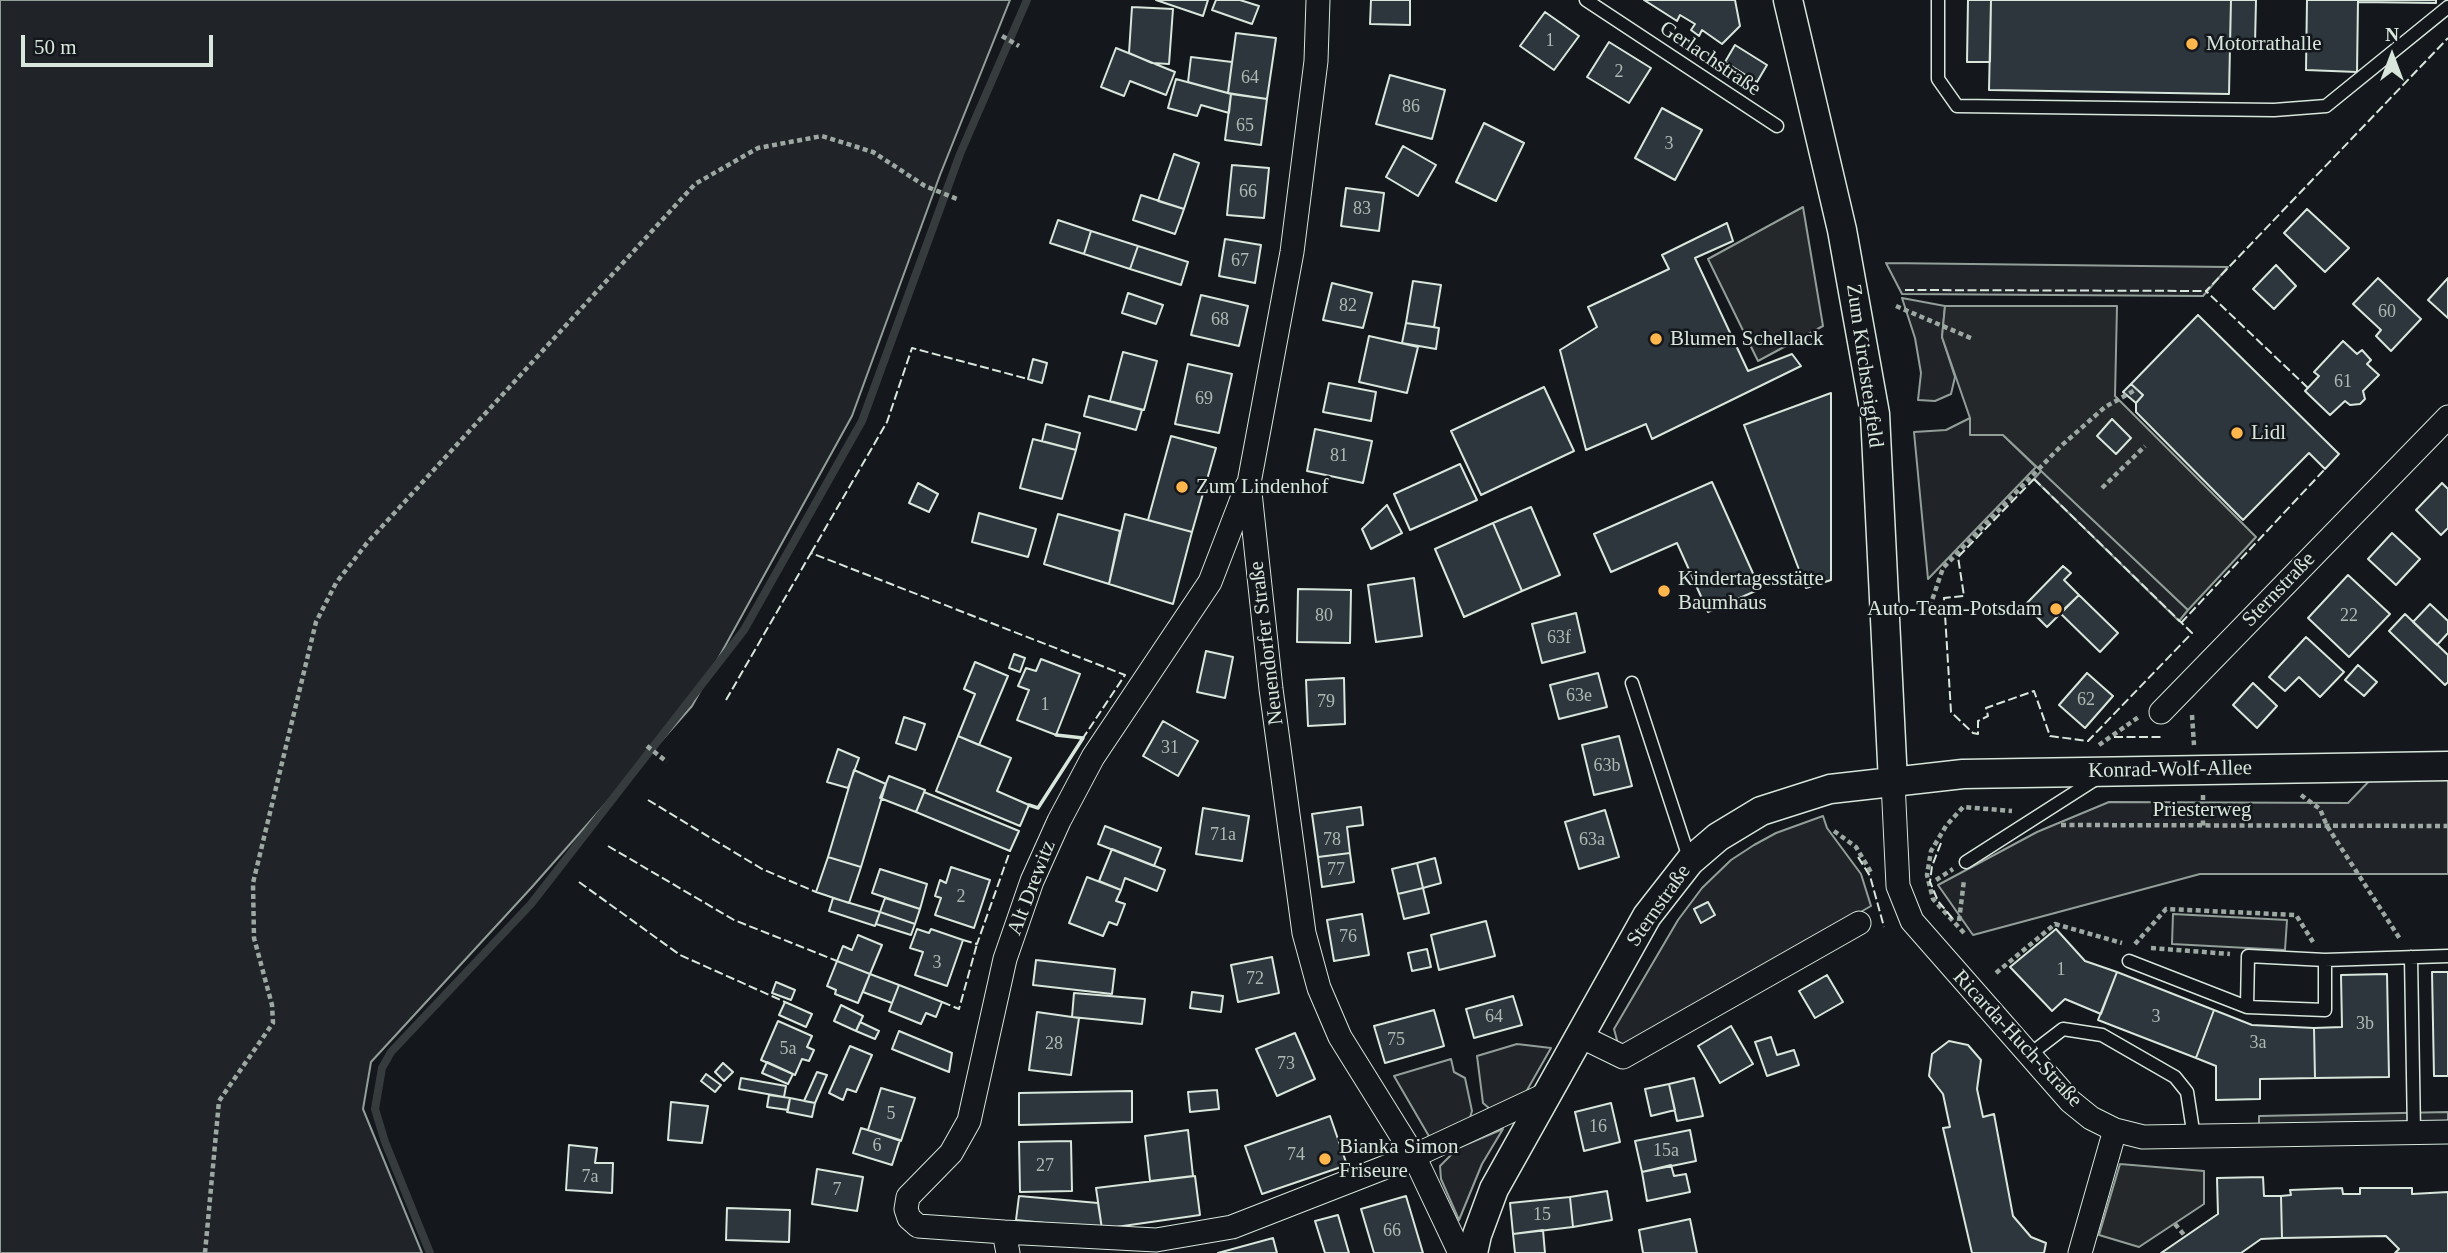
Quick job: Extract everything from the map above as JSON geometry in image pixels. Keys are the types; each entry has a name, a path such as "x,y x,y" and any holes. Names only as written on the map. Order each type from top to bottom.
{"street":[{"name":"Neuendorfer Straße","path":"1318,0 1316,61 1292,252 1249,483 1271,688 1304,933 1319,988 1340,1037 1414,1156 1460,1253"},
{"name":"Zum Kirchsteigfeld","path":"1788,0 1842,230 1875,414 1892,782"},
{"name":"Sternstraße","path":"2161,712 2448,417"},
{"name":"Alt Drewitz","path":"1249,483 1210,582 1093,757 1059,821 1032,881 1005,959 969,1121 951,1153 908,1196 906,1209 909,1218 918,1226 1006,1242 1192,1236 1269,1214 1414,1156 1549,1093"},
{"name":"Konrad-Wolf-Allee","path":"1892,782 1963,774 2448,766"},
{"name":"Sternstraße","path":"1473,1253 1476,1234 1494,1189 1647,916 1690,861 1718,837 1761,811 1830,789 1892,782"},
{"name":"Ricarda-Huch-Straße","path":"1892,782 1897,875 1902,899 1912,921 2070,1101 2091,1118 2115,1130 2143,1137 2448,1132"},
{"path":"1580,1036 1623,1058 1858,923"},
{"path":"2080,1253 2115,1130"}],"lane":[{"name":"Gerlachstraße","path":"1586,0 1777,126"},
{"path":"1938,0 1938,79 1957,106 2273,110 2326,106 2448,7"},
{"path":"1632,683 1690,861"},
{"path":"1966,862 2034,821 2108,771"},
{"path":"2247,1007 2248,956 2325,960 2448,956"},
{"path":"2411,957 2414,1133"},
{"path":"2129,961 2247,1007 2325,1010 2325,960"},
{"path":"2029,1055 2063,1029 2102,1035 2175,1077 2187,1092 2194,1137"}],"path":[{"path":"1002,36 1018,46"},
{"path":"205,1253 219,1101 273,1023 272,1005 254,938 253,883 316,622 336,583 377,532 695,184 758,148 822,136 873,152 925,186 957,199"},
{"path":"1896,306 1973,339"},
{"path":"1927,615 1943,568 2061,446 2105,407 2137,390"},
{"path":"2102,488 2145,446"},
{"path":"2192,711 2194,745"},
{"path":"2099,745 2137,717 2161,712"},
{"path":"647,746 667,762"},
{"path":"2291,793 2302,796 2320,809 2326,826 2411,957"},
{"name":"Priesterweg","path":"1964,933 1933,899 1927,875 1931,851 1946,826 1963,807 2029,812 2034,821 2078,827 2448,826"},
{"path":"1959,921 1966,862"},
{"path":"2133,946 2166,909 2296,915 2325,960"},
{"path":"2175,1224 2185,1236"}],"shaded area":[{"path":"0,0 1010,0 940,175 852,416 692,706 532,887 371,1062 363,1109 422,1253 0,1253"},
{"name":"Blumen Schellack","path":"1803,207 1823,326 1758,361 1708,259"},
{"path":"1886,263 2228,267 2203,296 1902,294"},
{"path":"1902,298 1945,306 1942,337 1955,377 1951,394 1935,401 1918,400 1921,373 1915,338"},
{"path":"1945,306 2117,306 2115,396 2256,537 2188,610 2003,435 1970,435 1970,418 1942,337"},
{"path":"1970,418 1971,435 2003,435 2036,467 1928,579 1914,432 1946,430"},
{"path":"2042,470 2188,610 2179,621 2034,479"},
{"path":"2374,776 2448,776 2448,874 2200,874 1973,935 1938,885 2037,832 2109,802 2348,803"},
{"path":"1823,816 1827,828 1861,874 1871,906 1624,1048 1618,1044 1614,1029 1678,920 1702,888 1731,860 1754,845 1776,833"},
{"path":"2173,914 2287,920 2285,950 2172,944"},
{"path":"1517,1044 1551,1048 1526,1092 1490,1109 1483,1103 1477,1056"},
{"path":"1451,1059 1454,1072 1465,1078 1472,1111 1469,1121 1430,1138 1394,1076"},
{"path":"2448,1112 2448,1121 2259,1124 2259,1116"},
{"path":"1503,1129 1482,1164 1459,1220 1441,1179 1440,1166 1458,1148"},
{"path":"2120,1164 2204,1171 2204,1204 2139,1247 2099,1235"}],"building":[{"path":"1156,0 1208,0 1203,16"},
{"path":"1216,0 1240,0 1259,6 1252,24 1212,10"},
{"path":"1371,0 1410,0 1410,25 1370,24"},
{"path":"1644,0 1735,0 1740,26 1722,44 1702,30 1699,36 1691,30 1695,24 1680,15 1677,21"},
{"path":"1968,0 1991,0 1990,62 1967,62"},
{"path":"1991,0 2231,0 2229,94 1989,90"},
{"path":"2231,0 2256,0 2255,44 2230,43"},
{"path":"2307,0 2358,0 2357,72 2306,70"},
{"path":"2436,0 2436,3 2358,2"},
{"path":"1132,7 1173,9 1169,64 1152,63 1129,53"},
{"path":"1545,12 1579,36 1554,70 1520,46"},
{"path":"1236,33 1276,38 1267,99 1228,93"},
{"path":"1609,42 1651,68 1629,103 1587,77"},
{"path":"1735,45 1767,65 1757,82 1725,62"},
{"path":"1116,48 1175,72 1166,95 1130,81 1124,96 1101,87"},
{"path":"1191,57 1232,62 1228,93 1188,82"},
{"path":"1390,75 1445,90 1432,139 1376,124"},
{"path":"1176,79 1231,94 1229,113 1201,105 1197,116 1168,108"},
{"path":"1231,94 1267,99 1261,145 1225,140"},
{"path":"1662,108 1702,130 1675,180 1635,158"},
{"path":"1484,123 1524,143 1496,201 1456,182"},
{"path":"1403,146 1436,165 1418,196 1386,177"},
{"path":"1174,154 1199,163 1184,209 1158,201"},
{"path":"1232,165 1269,168 1264,218 1227,215"},
{"path":"1346,188 1384,193 1379,231 1341,226"},
{"path":"1141,195 1184,209 1175,234 1133,220"},
{"path":"2307,209 2349,248 2325,272 2284,233"},
{"path":"1058,220 1091,231 1084,254 1050,243"},
{"name":"Blumen Schellack","path":"1727,223 1733,241 1695,258 1748,371 1792,354 1801,366 1652,439 1646,424 1586,450 1560,350 1597,327 1588,307 1669,269 1662,255"},
{"path":"1091,231 1138,246 1130,269 1084,254"},
{"path":"1225,239 1261,245 1255,283 1219,276"},
{"path":"1138,246 1188,262 1181,285 1130,269"},
{"path":"2276,265 2296,286 2274,309 2253,289"},
{"path":"2378,278 2421,319 2391,351 2376,336 2381,330 2353,304"},
{"path":"2448,278 2448,318 2428,300"},
{"path":"1413,281 1441,285 1434,327 1406,323"},
{"path":"1332,283 1372,293 1363,328 1323,320"},
{"path":"1128,293 1163,305 1156,324 1122,313"},
{"path":"1201,295 1248,306 1239,346 1191,335"},
{"name":"Lidl","path":"2198,315 2339,454 2325,469 2309,453 2243,520 2136,412 2136,403 2143,395 2131,384"},
{"path":"1406,323 1439,328 1436,349 1402,343"},
{"path":"1369,336 1418,347 1407,393 1359,382"},
{"path":"2343,341 2357,354 2362,350 2371,360 2367,364 2379,375 2363,391 2365,399 2360,404 2350,405 2345,401 2330,415 2305,391 2319,376 2314,372"},
{"path":"1123,352 1157,361 1144,410 1110,401"},
{"path":"1033,359 1047,363 1042,383 1028,379"},
{"path":"1188,364 1232,374 1219,433 1175,424"},
{"path":"1329,383 1376,392 1371,421 1323,412"},
{"path":"2131,384 2143,395 2136,403 2123,392"},
{"path":"1544,387 1574,451 1481,495 1451,431"},
{"path":"1831,393 1831,580 1806,588 1744,425"},
{"path":"1089,396 1142,410 1136,430 1084,416"},
{"path":"2112,419 2131,438 2116,454 2097,436"},
{"path":"1046,424 1080,433 1076,450 1042,441"},
{"path":"1315,429 1372,441 1363,483 1307,471"},
{"path":"1171,436 1216,448 1192,532 1148,520"},
{"path":"1033,439 1076,450 1062,499 1020,488"},
{"path":"1460,464 1477,500 1410,530 1394,494"},
{"path":"1712,482 1760,589 1708,612 1677,543 1611,572 1594,534"},
{"path":"918,483 938,494 929,512 909,503"},
{"path":"2442,483 2448,489 2448,528 2441,535 2416,510"},
{"path":"1387,505 1402,533 1371,549 1362,529"},
{"path":"1531,507 1560,575 1522,591 1493,523"},
{"path":"979,513 1036,529 1028,557 972,542"},
{"path":"1058,514 1120,531 1109,584 1044,564"},
{"path":"1125,514 1192,532 1173,604 1109,584"},
{"path":"1493,523 1522,591 1464,617 1435,549"},
{"path":"2392,533 2420,559 2396,585 2368,559"},
{"path":"2063,566 2071,573 2064,580 2079,595 2047,627 2025,605"},
{"path":"2348,575 2390,614 2349,657 2308,618"},
{"path":"1414,578 1422,636 1376,642 1368,585"},
{"path":"1298,589 1351,590 1350,643 1297,642"},
{"path":"2079,595 2118,633 2100,652 2060,613"},
{"path":"2430,604 2448,621 2448,633 2437,645 2413,622"},
{"path":"1576,613 1585,652 1542,663 1532,624"},
{"path":"2405,614 2448,655 2448,682 2445,685 2389,631"},
{"path":"2306,637 2344,672 2320,697 2299,677 2285,691 2269,677"},
{"path":"1206,651 1233,657 1225,698 1197,692"},
{"path":"1014,654 1025,658 1020,672 1009,668"},
{"path":"1041,659 1080,674 1056,735 1017,720 1029,690 1018,686 1026,668 1036,671"},
{"path":"975,662 1008,676 979,745 958,736 975,694 964,689"},
{"path":"2358,665 2377,682 2364,696 2345,680"},
{"path":"1598,673 1607,707 1559,719 1550,685"},
{"path":"2087,673 2113,696 2085,728 2059,705"},
{"path":"1344,678 1345,724 1308,726 1306,680"},
{"path":"2253,683 2277,706 2257,728 2233,705"},
{"path":"904,717 925,724 916,750 896,743"},
{"path":"1163,721 1198,741 1178,776 1143,756"},
{"path":"958,736 1011,758 997,791 1029,805 1020,826 936,791"},
{"path":"1619,736 1632,786 1594,795 1582,745"},
{"path":"838,749 859,758 848,788 827,782"},
{"path":"854,770 886,784 861,867 828,857"},
{"path":"889,776 925,790 916,812 880,798"},
{"path":"924,792 1019,831 1010,851 916,812"},
{"path":"1361,807 1363,825 1347,827 1350,853 1318,857 1312,814"},
{"path":"1203,808 1249,816 1242,861 1196,854"},
{"path":"1605,810 1619,857 1579,869 1565,822"},
{"path":"1105,826 1161,848 1154,866 1098,844"},
{"path":"1112,849 1165,870 1157,891 1125,878 1121,890 1099,881"},
{"path":"1350,853 1354,882 1322,887 1318,857"},
{"path":"828,857 861,867 849,903 816,892"},
{"path":"1435,858 1441,883 1423,888 1417,863"},
{"path":"1417,863 1423,888 1398,894 1392,869"},
{"path":"951,867 990,880 974,928 935,915 941,898 935,896 940,880 946,883"},
{"path":"880,869 927,884 920,909 872,893"},
{"path":"1087,877 1121,890 1116,901 1125,904 1117,925 1109,922 1103,936 1069,923"},
{"path":"1423,888 1429,913 1404,919 1398,894"},
{"path":"833,898 880,912 875,926 829,911"},
{"path":"885,898 920,909 915,924 880,912"},
{"path":"1708,902 1715,915 1701,923 1694,909"},
{"path":"880,912 915,924 911,935 876,924"},
{"path":"1362,914 1369,955 1334,961 1327,920"},
{"path":"1486,921 1495,956 1439,970 1431,935"},
{"path":"917,929 929,933 931,929 963,940 947,986 915,975 923,952 910,948"},
{"path":"2056,929 2085,961 2117,972 2101,1014 2065,999 2052,1011 2010,967"},
{"path":"858,935 882,945 870,974 837,961 843,946 852,950"},
{"path":"1427,949 1431,967 1412,971 1408,953"},
{"path":"1272,957 1279,993 1238,1002 1231,965"},
{"path":"1036,960 1115,969 1112,994 1033,985"},
{"path":"837,961 870,974 858,1003 835,994 836,990 827,986"},
{"path":"2117,972 2214,1010 2196,1058 2098,1020"},
{"path":"2432,972 2448,972 2448,1076 2434,1076"},
{"path":"870,974 899,985 892,1003 863,992"},
{"path":"2387,974 2389,1077 2315,1078 2314,1028 2342,1027 2341,975"},
{"path":"1827,975 1843,1002 1815,1018 1799,991"},
{"path":"776,982 795,990 791,1000 772,993"},
{"path":"899,985 942,1002 936,1017 926,1013 921,1024 889,1011"},
{"path":"1192,992 1223,996 1221,1012 1190,1008"},
{"path":"1074,993 1145,999 1142,1024 1072,1017"},
{"path":"1513,996 1522,1025 1474,1038 1466,1009"},
{"path":"785,1002 812,1014 806,1027 779,1015"},
{"path":"841,1005 863,1016 856,1031 834,1021"},
{"path":"1434,1010 1444,1046 1385,1063 1374,1026"},
{"path":"2214,1010 2252,1025 2314,1028 2315,1078 2260,1079 2260,1099 2216,1100 2216,1066 2196,1058"},
{"path":"1037,1012 1079,1018 1071,1075 1029,1070"},
{"path":"778,1021 812,1036 807,1047 814,1050 809,1061 802,1059 795,1075 761,1060"},
{"path":"860,1022 879,1031 875,1039 856,1031"},
{"path":"1731,1026 1753,1064 1720,1083 1698,1046"},
{"path":"899,1031 952,1053 949,1072 892,1049"},
{"path":"1295,1033 1315,1079 1277,1096 1256,1049"},
{"path":"1771,1037 1777,1055 1794,1050 1799,1065 1767,1076 1755,1042"},
{"path":"1949,1041 1968,1045 1981,1060 1977,1089 1983,1117 1994,1114 2013,1216 2031,1237 2046,1243 2044,1253 1972,1253 1943,1128 1950,1127 1943,1094 1929,1076 1932,1054"},
{"path":"850,1046 872,1055 856,1092 847,1089 843,1100 829,1093"},
{"path":"767,1062 793,1074 788,1084 762,1073"},
{"path":"723,1063 733,1072 724,1081 715,1072"},
{"path":"817,1072 827,1075 815,1103 804,1101"},
{"path":"706,1074 721,1085 715,1092 701,1081"},
{"path":"741,1078 786,1086 784,1097 739,1089"},
{"path":"1694,1078 1703,1116 1677,1121 1669,1084"},
{"path":"1669,1084 1675,1110 1651,1116 1645,1089"},
{"path":"881,1088 915,1098 901,1141 868,1130"},
{"path":"1217,1090 1219,1109 1190,1112 1188,1092"},
{"path":"1132,1091 1132,1122 1019,1125 1019,1093"},
{"path":"769,1095 790,1098 788,1110 767,1107"},
{"path":"790,1098 815,1103 812,1117 787,1112"},
{"path":"671,1102 708,1106 702,1143 668,1140"},
{"path":"1611,1103 1620,1142 1584,1151 1575,1112"},
{"path":"1330,1116 1347,1165 1262,1194 1245,1146"},
{"path":"861,1128 900,1140 892,1165 853,1153"},
{"path":"1188,1130 1193,1176 1150,1181 1145,1136"},
{"path":"1690,1130 1696,1161 1642,1172 1635,1141"},
{"path":"1071,1141 1072,1191 1020,1192 1019,1142"},
{"path":"569,1145 597,1148 595,1163 613,1163 612,1193 566,1190"},
{"path":"1671,1165 1674,1176 1686,1174 1690,1192 1647,1201 1642,1172"},
{"path":"817,1169 863,1177 857,1211 812,1204"},
{"path":"1195,1176 1200,1215 1102,1229 1096,1188"},
{"path":"2263,1177 2264,1196 2281,1196 2282,1238 2261,1239 2241,1253 2161,1253 2218,1214 2217,1178"},
{"path":"2342,1188 2343,1194 2360,1194 2360,1188 2412,1188 2412,1194 2448,1192 2448,1253 2395,1253 2399,1249 2386,1236 2282,1238 2281,1196 2291,1195 2290,1190"},
{"path":"1607,1191 1612,1220 1573,1227 1570,1197"},
{"path":"1019,1196 1098,1203 1102,1229 1016,1220"},
{"path":"1406,1196 1423,1253 1374,1253 1361,1209"},
{"path":"1570,1197 1573,1227 1513,1234 1510,1203"},
{"path":"727,1208 790,1210 789,1242 726,1240"},
{"path":"1338,1215 1349,1253 1325,1253 1315,1221"},
{"path":"1690,1219 1697,1253 1643,1253 1639,1230"},
{"path":"1543,1230 1545,1253 1515,1253 1513,1234"},
{"path":"1273,1238 1277,1253 1218,1253"}],"waterway":[{"path":"430,1253 385,1142 375,1109 382,1068 391,1052 531,904 744,630 862,421 960,154 1027,0"}],"fence":[{"path":"2308,388 2206,291 2448,38"},
{"path":"1905,290 2206,291"},
{"path":"811,553 887,422 912,348 1028,379"},
{"path":"2181,623 2325,469"},
{"path":"2034,479 2192,633 2088,741 2050,736 2034,691 1986,708 1988,716 1978,721 1978,734 1973,733 1951,712 1944,598 1964,596 1958,557 2034,479"},
{"path":"726,700 811,553 1125,675 1083,738"},
{"path":"2114,737 2164,737"},
{"path":"648,800 762,869 816,892"},
{"path":"1941,843 1932,866 1930,882 1938,901 1953,919"},
{"path":"608,846 734,920 837,961"},
{"path":"963,940 977,944 1010,851"},
{"path":"1858,857 1870,876 1884,927"},
{"path":"579,882 680,955 785,1002"},
{"path":"942,1002 959,1009 977,944"}],"wall":[{"path":"1029,805 1038,808 1083,738 1056,735"}],"place":[{"name":"Motorrathalle","path":"2192,44"},
{"name":"Blumen Schellack","path":"1656,339"},
{"name":"Lidl","path":"2237,433"},
{"name":"Zum Lindenhof","path":"1182,487"},
{"name":"Kindertagesstätte Baumhaus","path":"1664,591"},
{"name":"Auto-Team-Potsdam","path":"2056,609"},
{"name":"Bianka Simon Friseure","path":"1325,1159"}]}
